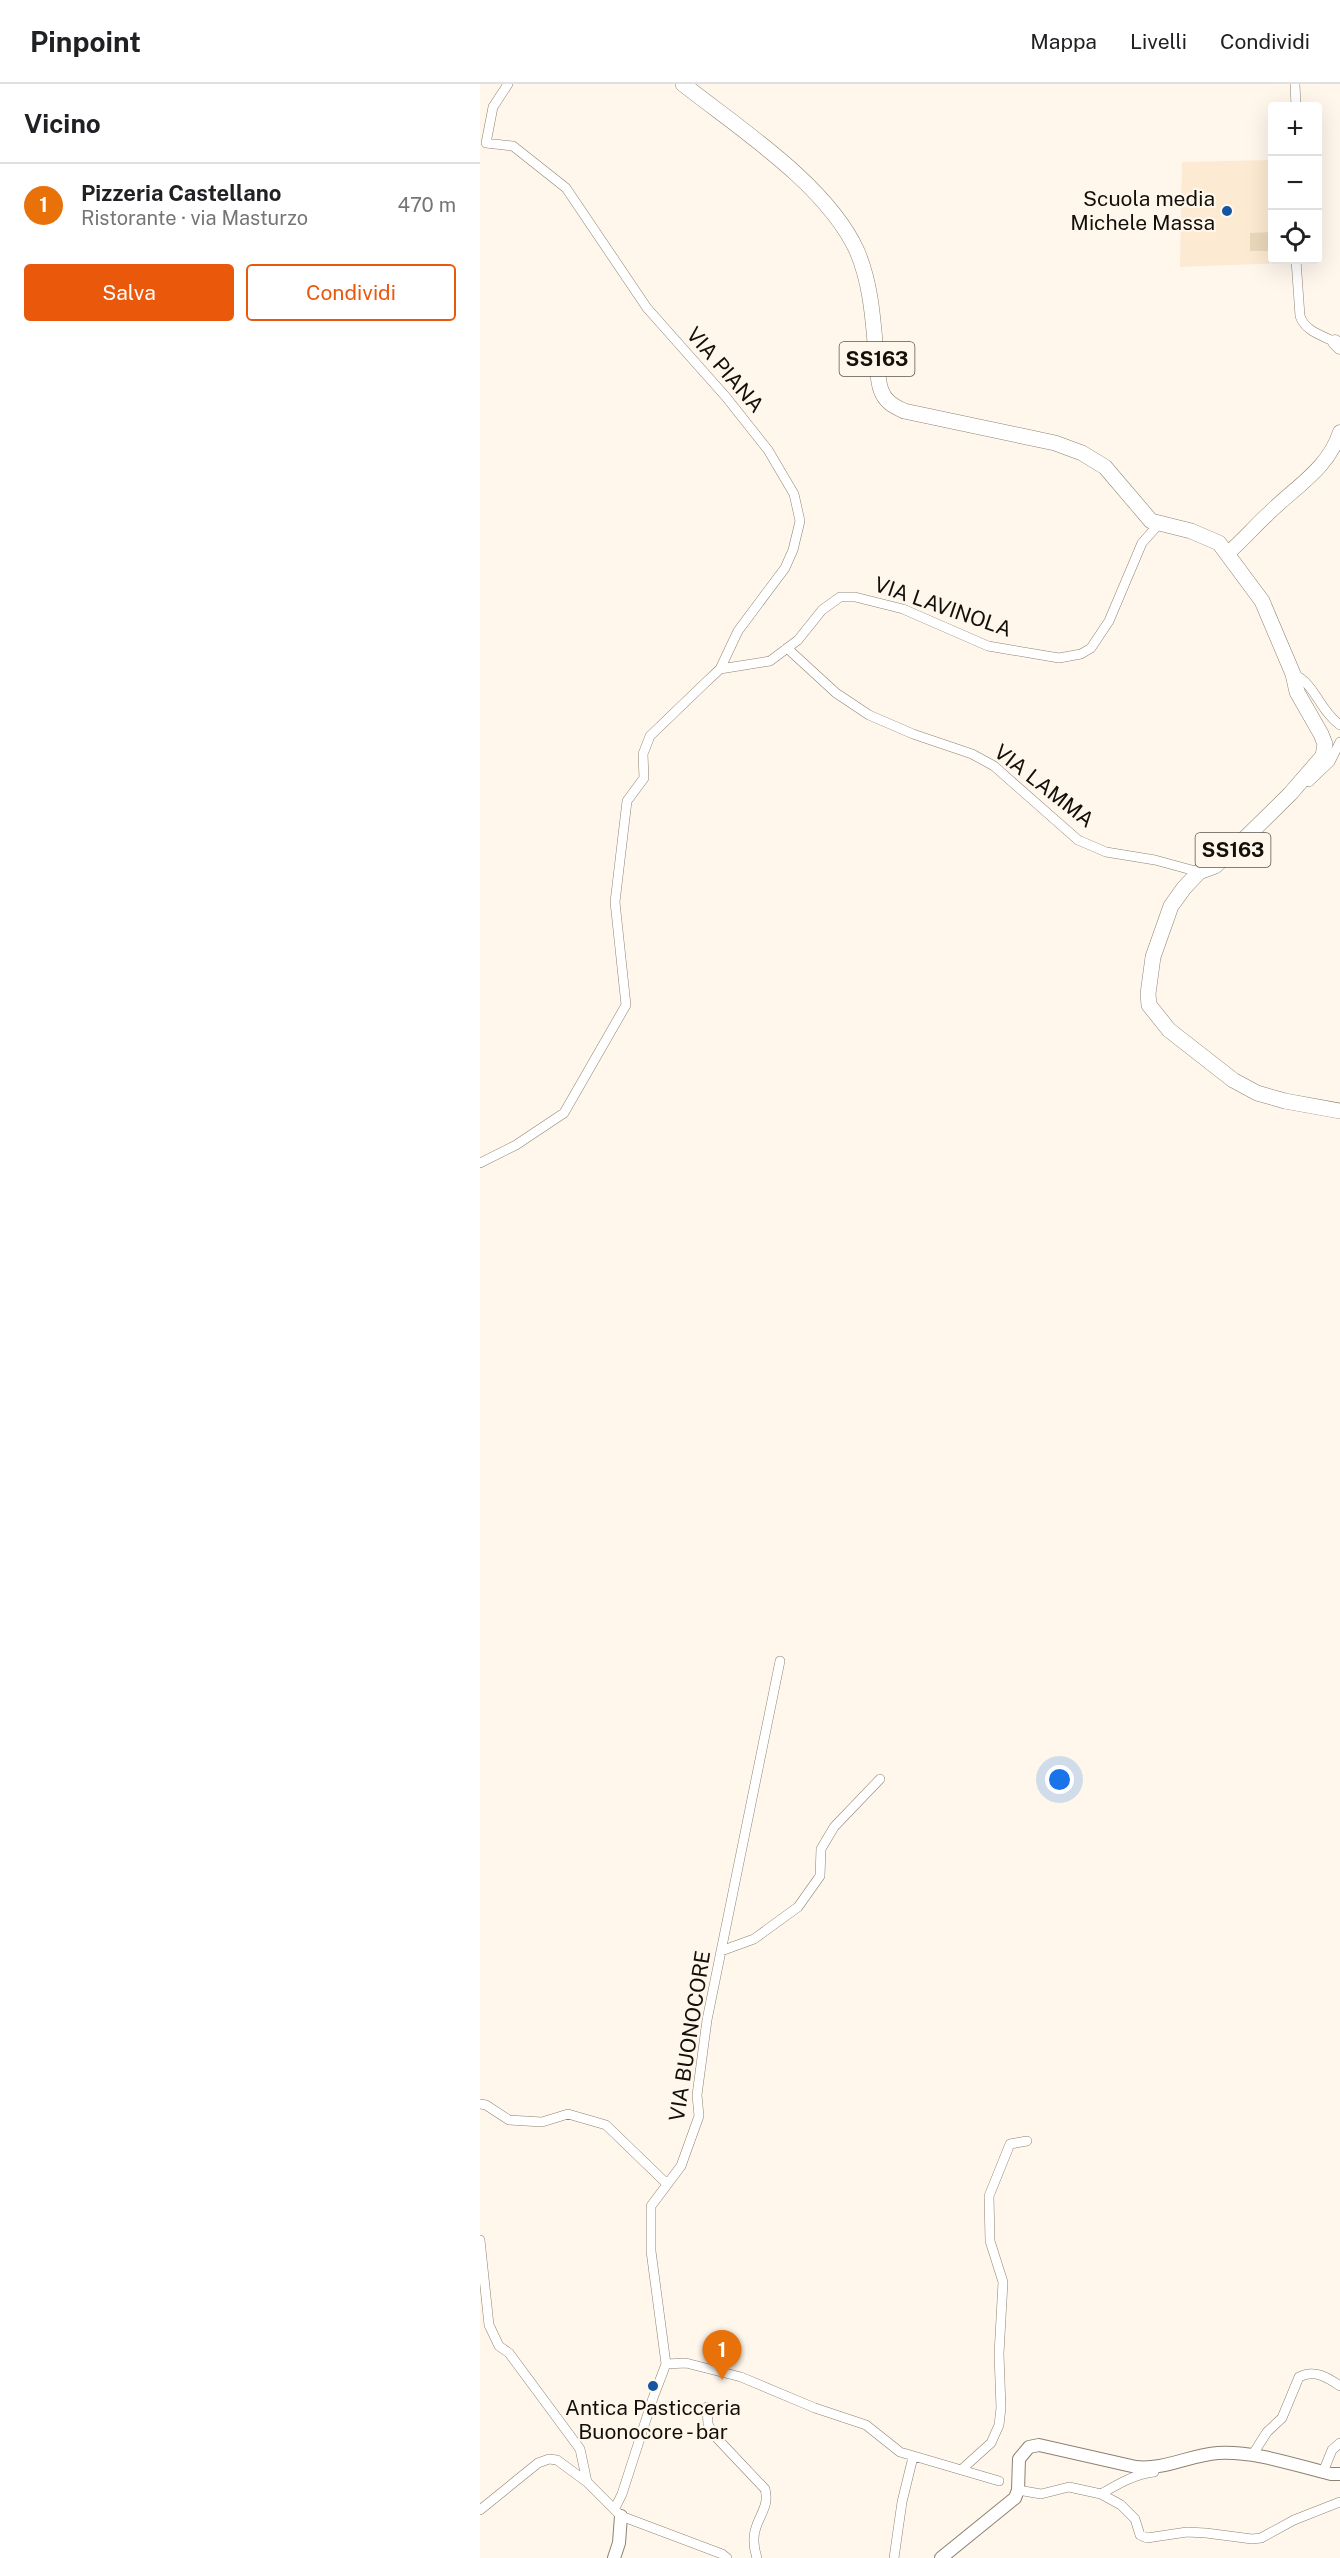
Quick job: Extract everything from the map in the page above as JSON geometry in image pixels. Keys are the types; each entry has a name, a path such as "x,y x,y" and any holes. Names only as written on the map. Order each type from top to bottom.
{"main road":[{"name":"SS163","path":"683,84 799,177 814,191 846,230 857,252 870,295 880,384 888,402 904,411 1055,443 1082,453 1105,467 1125,487 1143,514 1159,524 1211,538 1228,553 1269,614 1293,674 1297,692 1321,734 1325,749 1323,756 1295,789 1231,852 1215,866 1191,878 1171,906 1153,957 1148,994 1149,1005 1169,1030 1233,1080 1257,1093 1340,1112"},
{"path":"1228,553 1282,500 1321,467 1335,447 1340,432"}],"street":[{"path":"483,145 493,107 508,84"},
{"path":"1295,84 1296,102"},
{"name":"VIA PIANA","path":"483,145 513,146 566,188 647,308 726,397 761,441 794,494 800,521 793,550 785,567 738,631 720,669"},
{"path":"1296,264 1302,323 1338,344"},
{"name":"VIA LAVINOLA","path":"720,669 770,661 798,639 822,610 840,597 855,597 928,618 988,646 1059,658 1081,654 1091,648 1109,621 1142,543 1159,524"},
{"name":"VIA LAMMA","path":"787,648 836,693 869,715 913,734 972,754 994,766 1078,840 1106,852 1155,860 1199,872"},
{"path":"480,1163 516,1145 564,1113 626,1005 615,902 627,801 644,778 643,754 650,736 720,669"},
{"path":"1293,674 1308,683 1321,706 1340,725"},
{"path":"1295,789 1307,784 1330,762 1340,742"},
{"name":"VIA BUONOCORE","path":"618,2512 653,2398 666,2364 650,2222 651,2206 681,2166 699,2116 697,2095 707,2020 780,1661"},
{"path":"721,1951 754,1940 798,1907 820,1876 821,1849 834,1827 880,1779"},
{"path":"480,2104 486,2105 509,2120 542,2122 568,2114 606,2125 666,2183"},
{"path":"961,2470 990,2443 999,2425 1001,2408 999,2354 1003,2282 990,2241 989,2196 1010,2144 1027,2142"},
{"path":"480,2240 489,2325 499,2346 509,2353 580,2449 587,2482"},
{"path":"666,2364 686,2362 741,2377 814,2408 866,2426 900,2452 999,2481"},
{"path":"1253,2454 1267,2432 1282,2418 1299,2377 1307,2373 1315,2373 1340,2386"},
{"path":"707,2407 708,2424 713,2434 765,2488 768,2498 753,2533 753,2545 757,2558"},
{"path":"1323,2472 1332,2450 1340,2444"},
{"path":"941,2558 1008,2506 1018,2490 1019,2460 1029,2447 1040,2445 1151,2469 1195,2456 1220,2453 1253,2454 1323,2472 1340,2474"},
{"path":"1101,2494 1130,2480 1137,2474 1155,2472 1195,2456"},
{"path":"894,2558 902,2502 913,2457"},
{"path":"480,2510 538,2463 549,2459 557,2460 587,2482 618,2512 727,2558"},
{"path":"1018,2490 1041,2494 1069,2487 1101,2494 1121,2505 1135,2519 1140,2535 1148,2538 1187,2532 1252,2540 1340,2502"},
{"path":"614,2558 619,2543 618,2512"}],"shaded area":[{"name":"Scuola media Michele Massa","path":"1268,160 1268,264 1180,267 1182,162"},
{"path":"1268,232 1268,251 1250,251 1250,233"}],"place":[{"name":"Scuola media Michele Massa","path":"1227,211"},
{"name":"Pizzeria Castellano","path":"722,2380"},
{"name":"Antica Pasticceria Buonocore - bar","path":"653,2386"}]}
